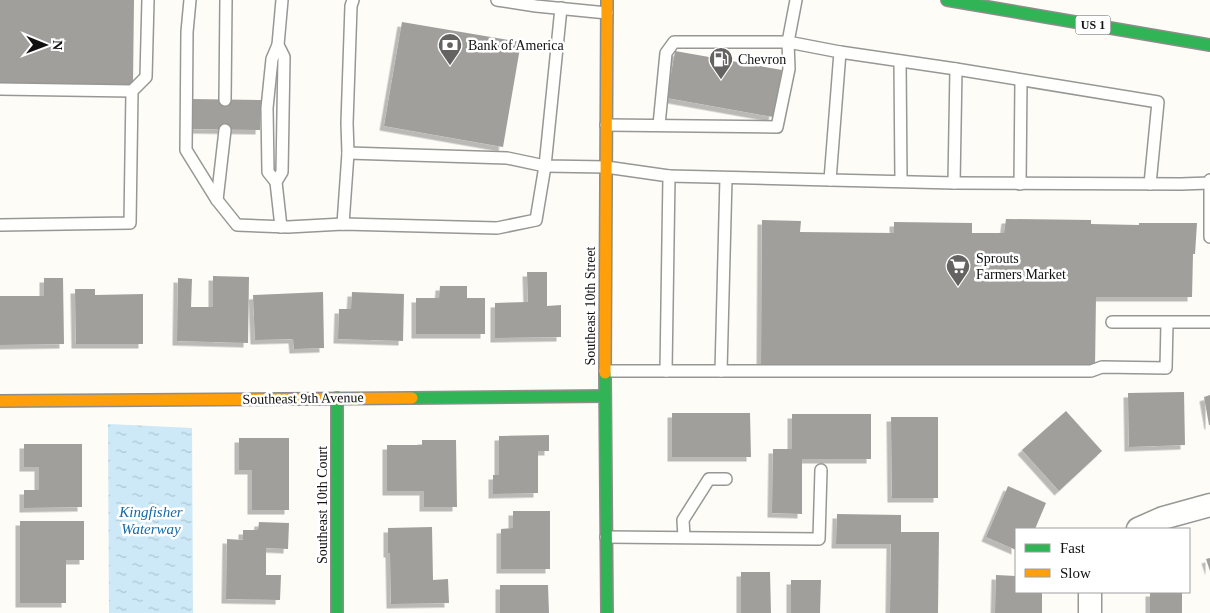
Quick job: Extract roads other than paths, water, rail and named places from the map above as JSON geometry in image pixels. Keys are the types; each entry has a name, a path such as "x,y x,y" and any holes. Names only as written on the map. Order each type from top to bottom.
{"street":[{"name":"Southeast 10th Street","path":"606,0 605,396 607,613"},
{"name":"US 1","path":"947,0 1210,45"},
{"path":"1164,37 1201,31"},
{"name":"Southeast 9th Avenue","path":"0,401 605,396"},
{"name":"Southeast 10th Court","path":"337,398 337,613"},
{"path":"1140,528 1163,518 1210,505"},
{"path":"1090,593 1090,613"}],"lane":[{"path":"0,225 130,223 132,91 146,77 148,0"},
{"path":"190,0 187,32 186,150 217,200 237,225 281,226 343,224 497,228 536,220 545,166 561,8"},
{"path":"225,100 226,0"},
{"path":"281,226 276,182 268,172 266,108 272,59 278,45 282,0"},
{"path":"343,224 348,153 350,6 353,0"},
{"path":"498,0 607,13"},
{"path":"606,125 778,127 789,69 788,42 796,0"},
{"path":"660,125 666,53 674,42 788,42 840,52 1158,102 1150,184"},
{"path":"276,182 282,172 284,76 284,58 278,45"},
{"path":"830,180 840,52"},
{"path":"900,61 901,182"},
{"path":"954,183 956,69"},
{"path":"1020,184 1021,80"},
{"path":"0,89 132,91"},
{"path":"217,200 225,130"},
{"path":"348,153 507,158 545,166 606,167 669,176 726,178 1020,184 1210,182 1210,237"},
{"path":"666,371 669,176"},
{"path":"721,371 726,178"},
{"path":"1112,322 1210,322"},
{"path":"605,371 1091,371 1102,368 1166,368 1167,323"},
{"path":"606,536 819,538 820,470"},
{"path":"684,537 683,520 709,479 726,479"}],"water":[{"name":"Kingfisher Waterway","path":"108,424 192,428 193,613 109,613"}],"place":[{"name":"Bank of America","path":"450,66"},
{"name":"Chevron","path":"721,80"},
{"name":"Sprouts Farmers Market","path":"958,287"}]}
